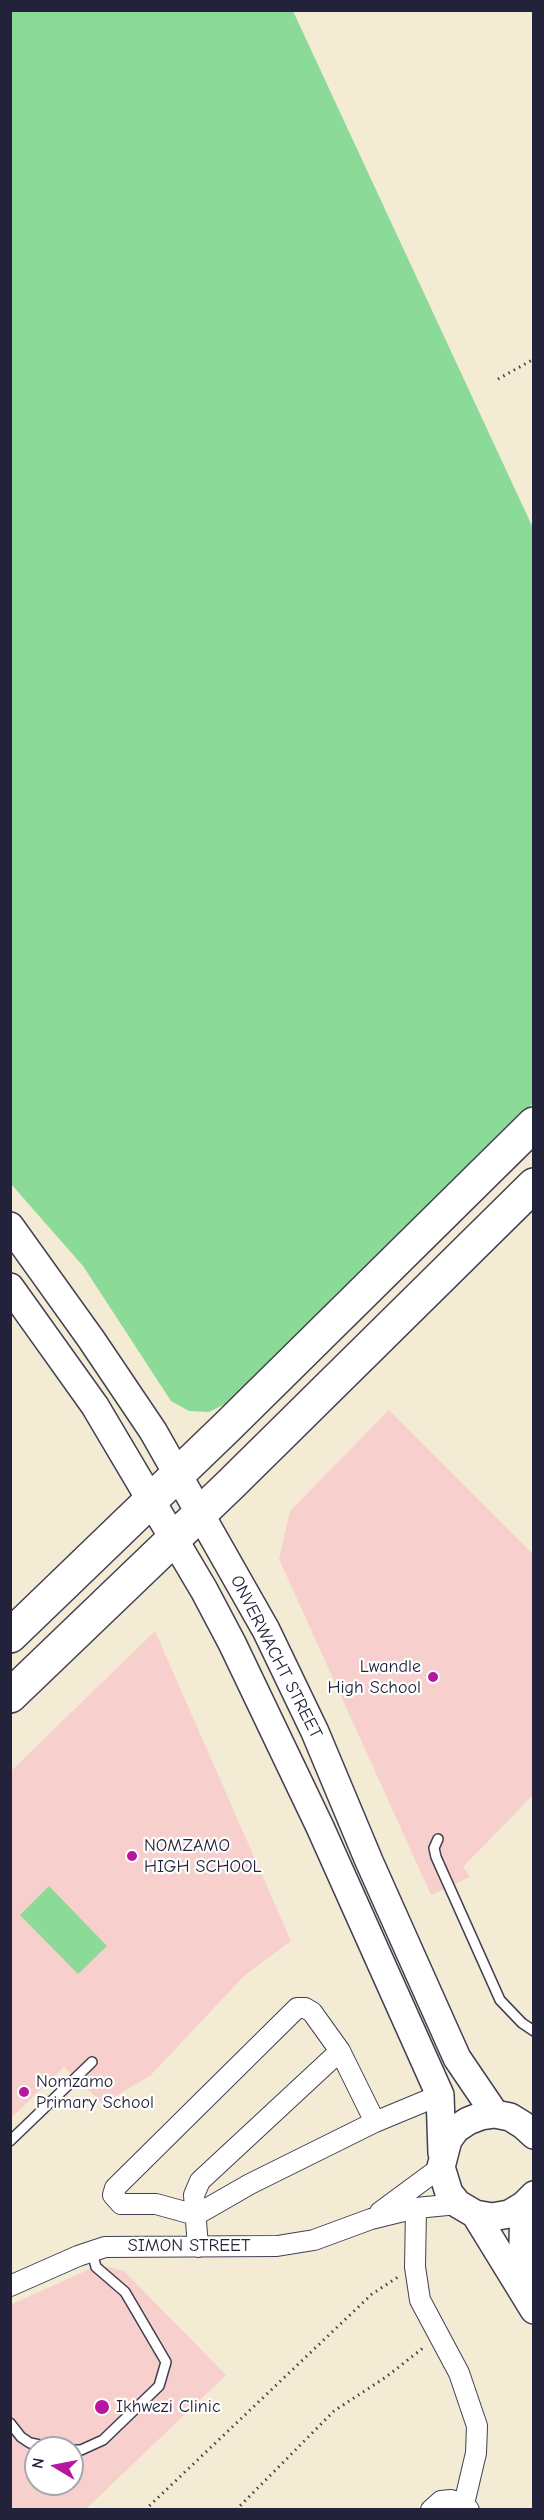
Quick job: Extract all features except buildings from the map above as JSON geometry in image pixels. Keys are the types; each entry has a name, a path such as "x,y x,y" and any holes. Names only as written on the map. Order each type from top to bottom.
{"highway":[{"path":"10,1636 152,1500 534,1124"},
{"path":"10,1695 174,1538 534,1185"}],"street":[{"name":"ONVERWACHT STREET","path":"10,1226 92,1339 153,1431 198,1514 266,1630 315,1732 369,1861 457,2058 495,2114"},
{"name":"ONVERWACHT STREET","path":"10,1287 95,1406 152,1500 204,1590 270,1719 440,2096 442,2160 449,2193 466,2209"},
{"path":"375,2122 340,2051 312,2012 305,2008 297,2008 113,2191 114,2199 121,2204 156,2204 196,2215 250,2184 375,2122 440,2096"},
{"path":"198,2247 194,2195 200,2181 340,2051"},
{"path":"442,2160 448,2140 456,2129 481,2116 495,2114 510,2117 530,2128"},
{"name":"SIMON STREET","path":"371,2219 442,2160"},
{"path":"466,2209 492,2217 509,2214 529,2200"},
{"path":"529,2200 523,2244 534,2308"},
{"path":"416,2208 414,2267 420,2300 459,2373 477,2426 476,2453 467,2507 451,2500 436,2505"},
{"name":"SIMON STREET","path":"10,2286 105,2247 277,2246 314,2240 371,2219 416,2208 466,2209"},
{"path":"466,2209 534,2308"}],"lane":[{"path":"438,1839 434,1848 436,1857 500,2001 522,2023 534,2031"},
{"path":"12,2135 92,2062"},
{"path":"84,2449 103,2440 159,2386 166,2362 125,2292 96,2267 92,2252"},
{"path":"10,2423 24,2439"}],"path":[{"path":"498,379 534,359"},
{"path":"146,2510 372,2294 414,2267"},
{"path":"236,2510 334,2411 440,2337"}],"shaded area":[{"name":"Lwandle High School","path":"389,1410 533,1554 533,1795 463,1867 470,1877 431,1895 279,1559 290,1511"},
{"name":"NOMZAMO HIGH SCHOOL","path":"155,1631 291,1941 244,1976 151,2075 103,2104 64,2067 11,2118 11,1771"},
{"name":"Ikhwezi Clinic","path":"103,2263 104,2266 124,2271 226,2375 86,2509 11,2509 10,2305"}],"green space":[{"path":"10,11 293,11 533,528 533,1103 227,1403 209,1412 189,1411 171,1401 83,1266 11,1184"},
{"path":"49,1886 107,1946 78,1974 20,1915"}],"place":[{"name":"Lwandle High School","path":"433,1677"},
{"name":"NOMZAMO HIGH SCHOOL","path":"132,1856"},
{"name":"Nomzamo Primary School","path":"24,2092"},
{"name":"Ikhwezi Clinic","path":"102,2407"}]}
